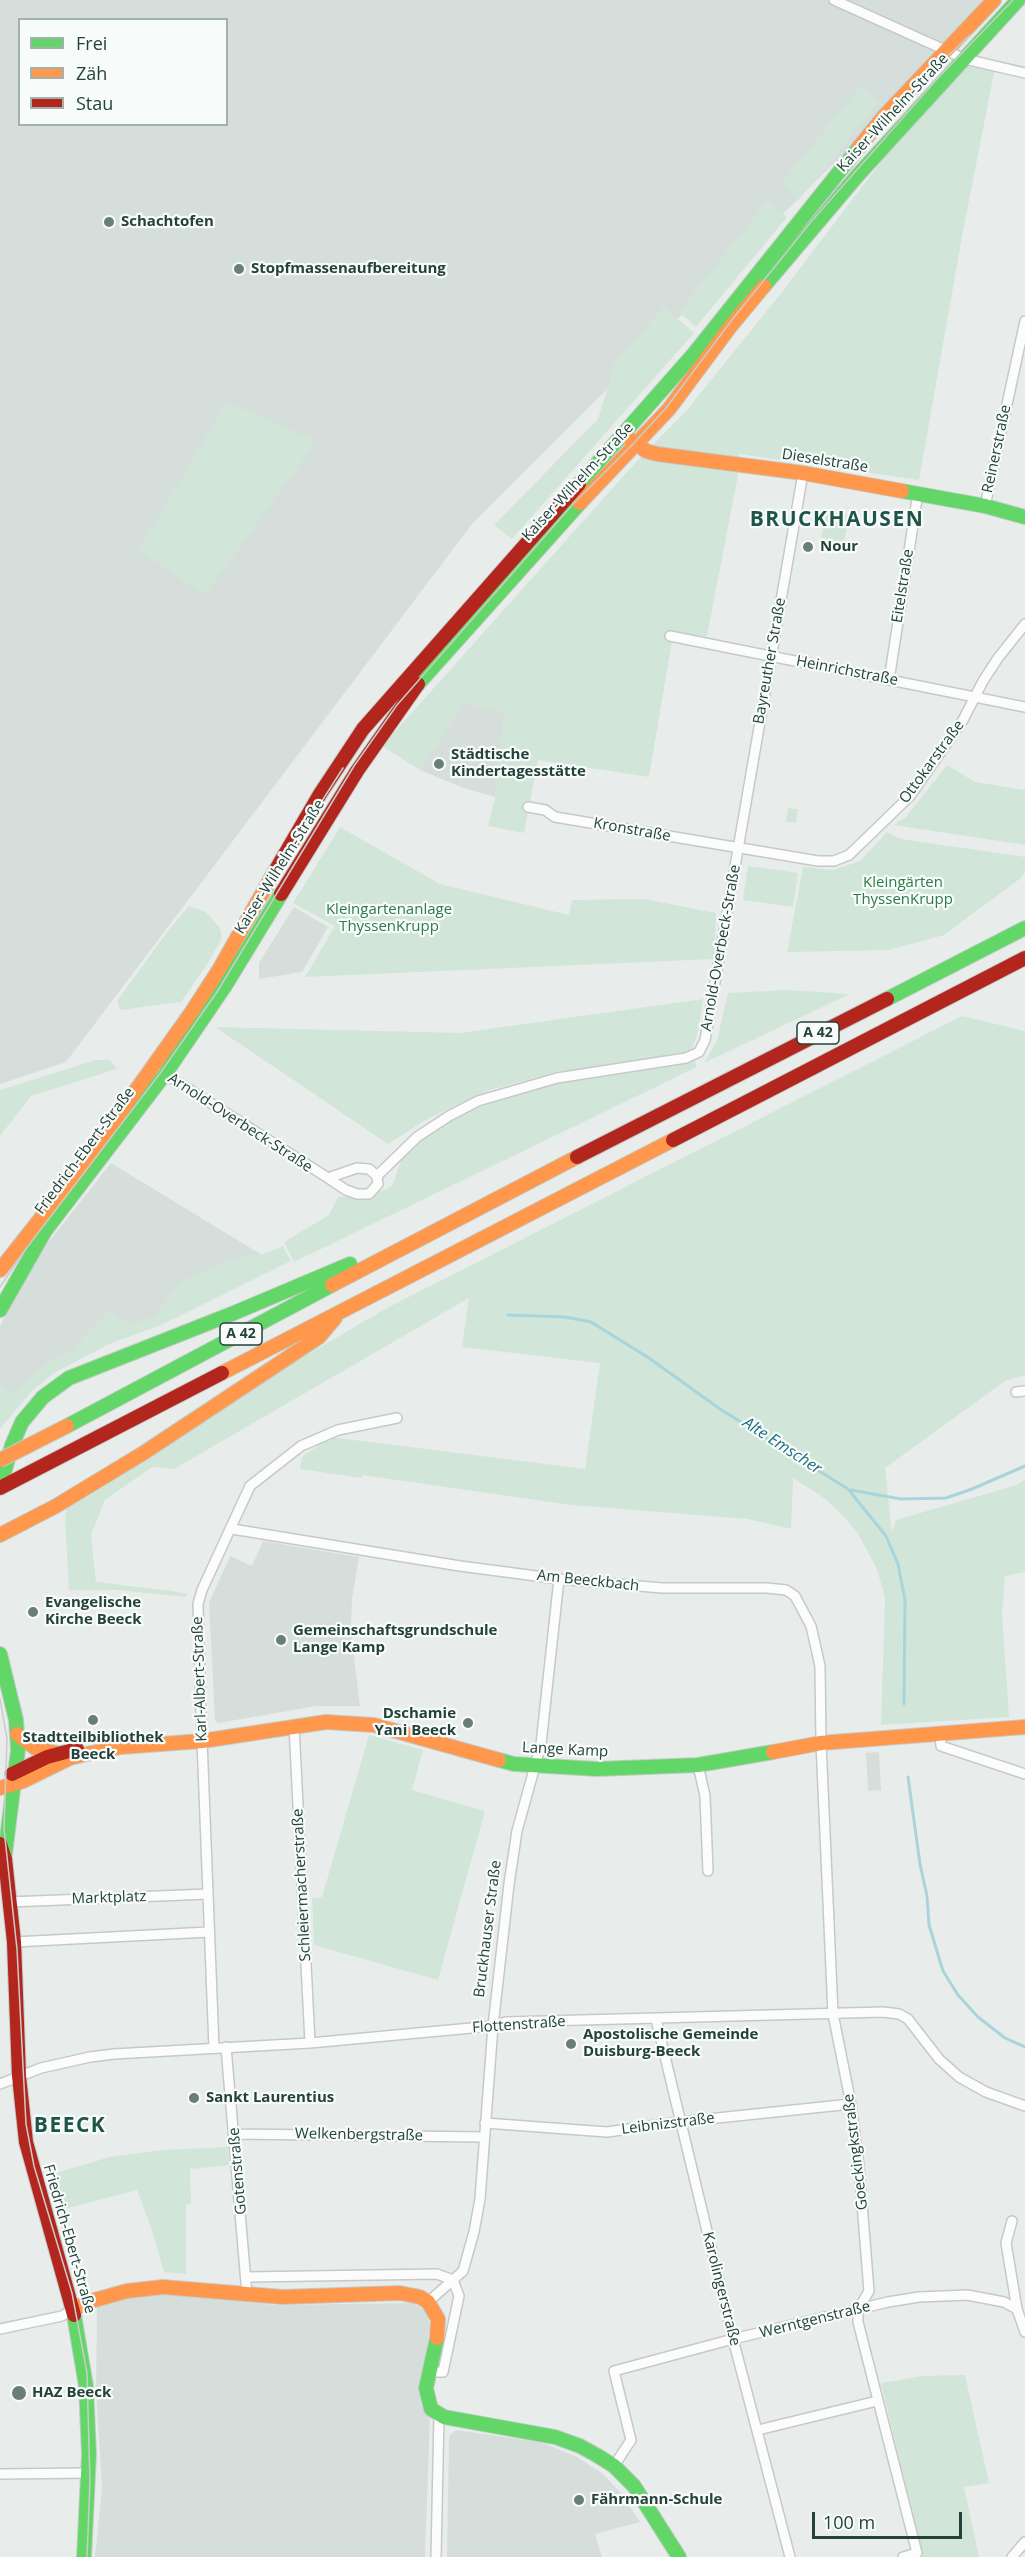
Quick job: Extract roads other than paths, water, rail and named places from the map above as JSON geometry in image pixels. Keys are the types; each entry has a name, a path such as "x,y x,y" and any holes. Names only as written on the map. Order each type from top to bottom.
{"main road":[{"name":"Kaiser-Wilhelm-Straße","path":"197,1015 241,927 320,794 363,729 624,434 711,332 885,115 994,0"},
{"name":"Kaiser-Wilhelm-Straße","path":"197,1015 274,909 357,771 408,696 560,524 669,409 730,327 814,226 1018,0"},
{"name":"Dieselstraße","path":"624,434 636,445 657,454 803,473 985,506 1025,517"},
{"name":"A 42","path":"0,1460 414,1242 1025,928"},
{"name":"A 42","path":"0,1488 1025,958"},
{"name":"Friedrich-Ebert-Straße","path":"0,1310 45,1231 197,1015"},
{"name":"Friedrich-Ebert-Straße","path":"0,1270 159,1070"},
{"path":"0,1488 6,1448 22,1422 43,1397 69,1378 234,1313 360,1259 414,1242"},
{"path":"0,1535 56,1506 183,1428 319,1337 340,1311"},
{"name":"Friedrich-Ebert-Straße","path":"0,1654 17,1734 16,1777 5,1859"},
{"name":"Lange Kamp","path":"0,1783 78,1755 121,1747 202,1741 326,1722 374,1725 514,1764 597,1769 698,1765 821,1743 1025,1727"},
{"path":"17,1734 35,1748 59,1753"},
{"name":"Lange Kamp","path":"0,1788 59,1753 98,1746 121,1747"},
{"name":"Friedrich-Ebert-Straße","path":"0,1844 5,1859 14,1942 20,2076 26,2142 73,2309 86,2386 88,2473 84,2557"},
{"path":"73,2309 91,2301 145,2288 176,2287 282,2297 412,2294 428,2302 438,2319 439,2330 429,2372 427,2398 431,2409 439,2415 555,2437 580,2446 614,2466 634,2486 679,2557"}],"street":[{"path":"834,0 965,59 1025,73"},
{"name":"Reinerstraße","path":"985,506 1025,321"},
{"name":"Bayreuther Straße","path":"738,848 803,473"},
{"name":"Eitelstraße","path":"889,680 918,493"},
{"name":"Ottokarstraße","path":"738,848 818,861 834,861 849,855 910,796 963,720 998,658 1025,624"},
{"name":"Heinrichstraße","path":"670,636 1025,707"},
{"name":"Kronstraße","path":"528,807 545,810 555,817 738,848"},
{"name":"Arnold-Overbeck-Straße","path":"377,1176 417,1137 449,1116 478,1101 557,1078 686,1058 699,1052 705,1040 738,848"},
{"name":"Arnold-Overbeck-Straße","path":"159,1070 327,1178 357,1194 369,1194 378,1184 377,1176 369,1169 357,1168 327,1178"},
{"name":"Karl-Albert-Straße","path":"214,2048 198,1604 202,1590 250,1486 301,1446 338,1430 397,1418"},
{"name":"Am Beeckbach","path":"232,1529 449,1565 559,1579 662,1588 786,1590 795,1596 811,1626 820,1666 821,1743"},
{"name":"Bruckhauser Straße","path":"428,2302 467,2265 480,2199 493,2026 518,1831 537,1767 559,1579"},
{"name":"Schleiermacherstraße","path":"294,1726 310,2043"},
{"path":"940,1735 941,1746 1025,1774"},
{"name":"Goeckingkstraße","path":"821,1743 833,2014 851,2104 860,2166 869,2291 858,2310 858,2322 917,2553 903,2557"},
{"path":"698,1765 705,1796 708,1871"},
{"name":"Marktplatz","path":"10,1902 207,1894"},
{"path":"14,1942 209,1932"},
{"name":"Flottenstraße","path":"0,2084 41,2068 90,2057 310,2043 493,2026 506,2022 883,2012 899,2014 908,2019 939,2060 959,2077 986,2092 1025,2106"},
{"name":"Karolingerstraße","path":"656,2019 733,2339 790,2557"},
{"name":"Gotenstraße","path":"226,2047 247,2295"},
{"name":"Leibnizstraße","path":"485,2123 607,2132 851,2104"},
{"name":"Welkenbergstraße","path":"235,2133 484,2137"},
{"path":"1012,2221 1006,2242 1017,2309 1025,2332"},
{"path":"247,2277 437,2274 453,2280 459,2296 443,2372 429,2372"},
{"name":"Werntgenstraße","path":"614,2466 631,2440 614,2371 733,2339 888,2302 945,2294 986,2298 1004,2302 1017,2309"},
{"path":"0,2329 62,2316 73,2309"},
{"path":"758,2430 877,2401"},
{"path":"436,2557 439,2415"},
{"path":"0,2474 88,2473"},
{"path":"1012,2557 1025,2542"}],"waterway":[{"name":"Alte Emscher","path":"508,1315 565,1317 591,1322 649,1358 720,1409 848,1489 886,1536 898,1564 905,1600 904,1704"},
{"path":"851,1490 901,1499 946,1498 1025,1466"},
{"name":"Alte Emscher","path":"908,1777 920,1864 927,1896 929,1925 943,1971 958,1995 978,2017 1005,2038 1025,2047"}],"tram line":[{"path":"0,1287 22,1254 161,1072 217,992 354,766 397,705 574,503 666,408 731,321 810,223 937,79 1013,0"},
{"path":"858,156 934,69 970,35"},
{"path":"306,826 343,768"},
{"path":"0,1699 7,1739 4,1829 17,1949 26,2124 34,2166 72,2293 87,2373 90,2482 87,2557"}],"place":[{"name":"Schachtofen","path":"109,222"},
{"name":"Stopfmassenaufbereitung","path":"239,269"},
{"name":"Nour","path":"808,547"},
{"name":"Städtische Kindertagesstätte","path":"439,764"},
{"name":"Evangelische Kirche Beeck","path":"33,1612"},
{"name":"Gemeinschaftsgrundschule Lange Kamp","path":"281,1640"},
{"name":"Stadtteilbibliothek Beeck","path":"93,1720"},
{"name":"Dschamie Yani Beeck","path":"468,1723"},
{"name":"Apostolische Gemeinde Duisburg-Beeck","path":"571,2044"},
{"name":"Sankt Laurentius","path":"194,2098"},
{"name":"HAZ Beeck","path":"19,2393"},
{"name":"Fährmann-Schule","path":"579,2500"}],"district":[{"name":"BRUCKHAUSEN","path":"837,520"},
{"name":"BEECK","path":"70,2126"}],"park label":[{"name":"Kleingärten ThyssenKrupp","path":"903,892"},
{"name":"Kleingartenanlage ThyssenKrupp","path":"389,918"}]}
